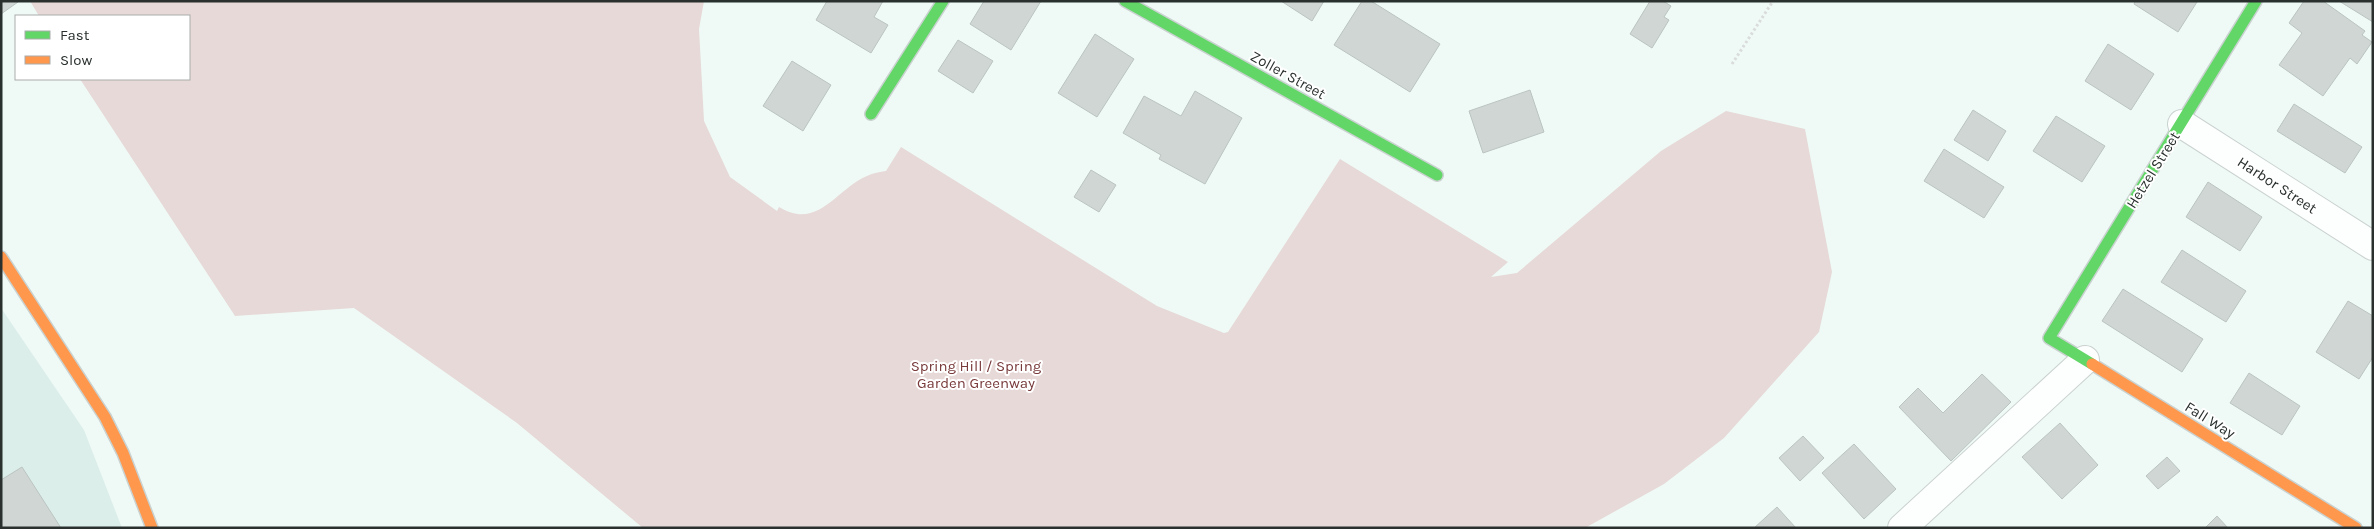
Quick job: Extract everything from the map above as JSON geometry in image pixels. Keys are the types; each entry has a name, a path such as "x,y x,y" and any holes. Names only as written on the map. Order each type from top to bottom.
{"street":[{"path":"871,114 943,1"},
{"name":"Zoller Street","path":"1125,1 1437,175"},
{"name":"Hetzel Street","path":"2049,338 2256,1"},
{"name":"Harbor Street","path":"2182,124 2373,246"},
{"path":"1,257 105,417 123,453 152,528"},
{"name":"Fall Way","path":"2049,338 2356,528"},
{"path":"1902,528 2086,360"}],"path":[{"path":"1732,64 1773,1"}],"shaded area":[{"path":"1,308 84,430 122,528 1,528"}],"green space":[{"name":"Spring Hill / Spring Garden Greenway","path":"30,1 704,1 699,29 704,121 730,177 777,211 779,207 793,213 805,214 816,211 856,182 872,174 886,171 901,147 1157,306 1224,333 1228,332 1340,159 1508,262 1491,277 1517,273 1661,151 1726,111 1805,129 1832,272 1819,332 1724,438 1664,484 1585,528 643,528 517,423 354,308 235,316 81,80 190,80 190,15 38,15"}],"building":[{"path":"1,1 17,1 18,2 1,14"},
{"path":"827,1 883,1 874,17 888,25 871,53 816,20"},
{"path":"984,1 1041,1 1011,50 970,24"},
{"path":"1281,1 1324,1 1312,21"},
{"path":"1362,1 1371,1 1440,44 1410,92 1334,45"},
{"path":"1650,1 1663,1 1671,6 1664,17 1669,20 1652,48 1630,34"},
{"path":"2135,1 2197,2 2178,32 2134,4"},
{"path":"2304,1 2323,1 2365,31 2362,35 2372,42 2357,64 2350,58 2323,96 2279,65 2302,33 2289,23"},
{"path":"2339,1 2373,1 2373,22"},
{"path":"1095,34 1134,59 1097,117 1058,93"},
{"path":"958,40 993,61 973,93 938,71"},
{"path":"2108,44 2154,74 2131,110 2085,81"},
{"path":"792,61 831,85 803,131 763,106"},
{"path":"1530,90 1544,132 1483,153 1469,111"},
{"path":"1195,91 1242,118 1205,184 1159,159 1161,155 1123,133 1144,96 1181,116"},
{"path":"2294,104 2362,147 2345,173 2277,131"},
{"path":"1973,110 2006,131 1988,161 1954,140"},
{"path":"2056,116 2105,146 2082,182 2033,151"},
{"path":"1944,149 2004,187 1984,218 1924,181"},
{"path":"1091,170 1116,185 1099,212 1074,197"},
{"path":"2208,182 2262,217 2240,251 2186,217"},
{"path":"2182,250 2246,291 2226,322 2161,282"},
{"path":"2123,289 2203,339 2182,372 2102,321"},
{"path":"2348,301 2373,316 2373,357 2359,379 2316,352"},
{"path":"2249,373 2300,406 2282,435 2230,403"},
{"path":"1982,374 2011,402 1951,461 1899,407 1918,388 1943,413"},
{"path":"2060,423 2098,465 2062,499 2022,457"},
{"path":"1803,436 1824,458 1800,481 1779,458"},
{"path":"1854,444 1896,489 1864,519 1822,473"},
{"path":"2167,457 2180,471 2158,489 2146,476"},
{"path":"22,467 61,528 1,528 1,480"},
{"path":"1777,507 1796,528 1754,528"},
{"path":"2217,516 2228,528 2205,528"}],"traffic: fast":[{"path":"871,114 943,1"},
{"path":"1125,1 1437,175"},
{"path":"2092,364 2049,338 2256,1"}],"traffic: slow":[{"path":"1,257 105,417 123,453 152,528"},
{"path":"2092,364 2356,528"}]}
